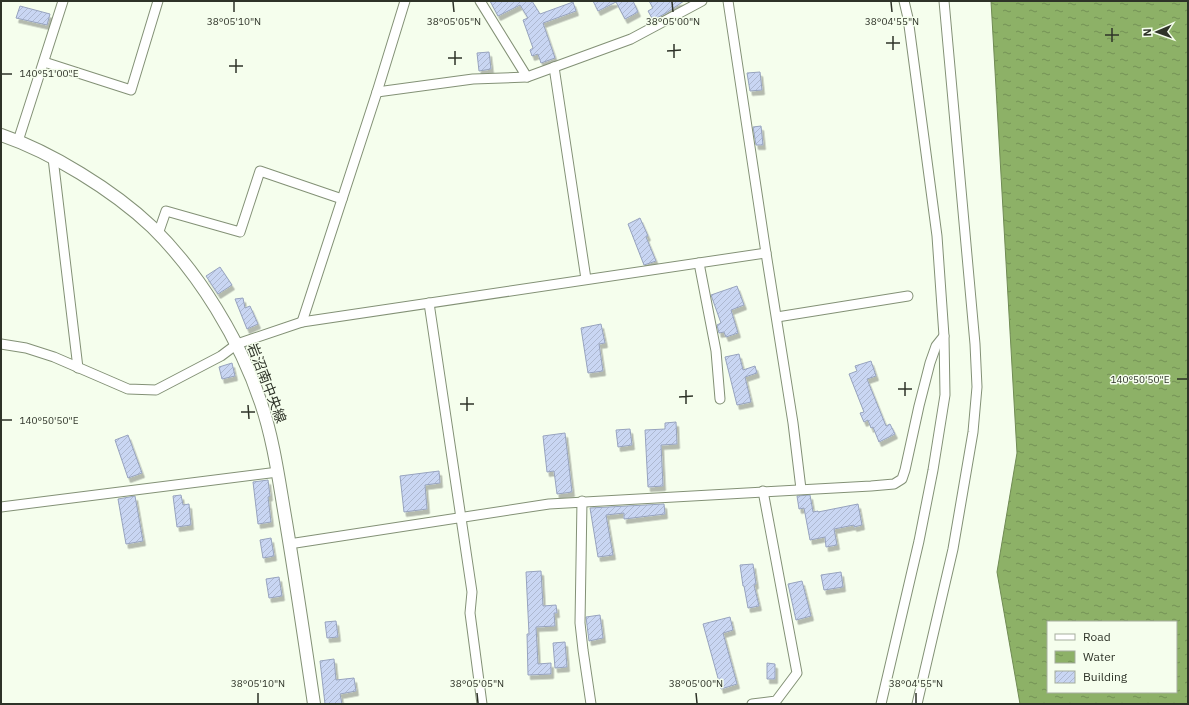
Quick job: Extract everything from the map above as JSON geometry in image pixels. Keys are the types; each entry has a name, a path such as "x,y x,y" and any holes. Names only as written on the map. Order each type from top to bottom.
{"street":[{"path":"18,141 63,1"},
{"path":"44,62 131,90 158,1"},
{"path":"302,322 405,1"},
{"path":"480,1 528,77"},
{"path":"377,92 473,79 528,77 631,39 702,1"},
{"path":"728,1 793,423 801,490"},
{"path":"881,704 919,541 933,470 945,395 944,336 936,236 908,18 904,1"},
{"path":"917,704 953,549 973,432 977,387 975,344 944,1"},
{"path":"554,67 586,279"},
{"name":"岩沼南中央線","path":"1,135 18,141 53,158 81,174 118,199 151,226 192,274 237,344 250,373 271,435 314,704"},
{"path":"53,158 78,368"},
{"path":"158,234 166,211 240,232 260,171 342,199"},
{"path":"1,344 40,352 128,389 156,390 222,356 237,344 302,322 766,253"},
{"path":"699,263 716,350 720,398"},
{"path":"777,317 908,296"},
{"path":"429,303 472,592 470,613 482,704"},
{"path":"289,544 549,504 894,484 902,479 930,363 936,346 944,336"},
{"path":"1,507 278,472"},
{"path":"752,704 780,702 797,673 762,492"},
{"path":"582,502 580,622 591,704"}],"water":[{"path":"991,1 1188,1 1188,704 1020,704 997,572 1017,453"}],"building":[{"path":"490,1 532,1 540,14 573,2 576,11 543,23 555,58 541,63 538,54 532,56 530,50 533,48 523,20 528,18 520,5 498,16"},
{"path":"593,1 633,1 638,12 625,19 616,2 598,11"},
{"path":"649,1 684,1 653,20 648,11 653,8"},
{"path":"20,6 50,14 47,25 16,18"},
{"path":"489,52 491,69 479,71 477,53"},
{"path":"760,72 762,90 750,91 747,73"},
{"path":"761,126 763,145 756,145 753,127"},
{"path":"640,218 648,236 646,237 656,261 644,265 628,224"},
{"path":"220,267 232,285 218,294 206,276"},
{"path":"737,286 744,305 731,310 738,333 726,337 724,332 719,333 717,325 721,323 711,295"},
{"path":"243,298 245,308 250,306 258,324 247,329 235,299"},
{"path":"601,324 605,343 599,344 603,371 588,373 581,328"},
{"path":"739,354 743,370 755,366 757,373 745,377 751,402 737,405 725,357"},
{"path":"871,361 876,376 867,379 886,426 890,424 895,434 879,442 873,427 871,428 868,420 864,422 860,413 864,412 849,374 857,371 855,366"},
{"path":"232,363 235,376 222,379 219,367"},
{"path":"676,422 677,444 661,445 663,486 648,487 645,430 665,429 665,423"},
{"path":"630,429 632,445 618,447 616,430"},
{"path":"565,433 572,492 557,494 554,471 547,472 543,436"},
{"path":"128,435 142,473 128,478 115,440"},
{"path":"439,471 440,483 425,485 427,509 404,512 400,476"},
{"path":"268,480 270,496 268,497 271,522 258,524 253,482"},
{"path":"181,495 183,505 189,504 191,525 177,527 173,496"},
{"path":"810,495 813,512 858,504 862,525 834,529 837,545 826,547 825,537 810,540 804,508 799,509 797,496"},
{"path":"135,496 143,541 126,544 118,499"},
{"path":"664,504 665,514 624,519 624,513 606,515 613,555 598,557 590,508"},
{"path":"271,538 274,556 263,558 260,540"},
{"path":"753,564 756,584 754,585 759,606 748,608 740,565"},
{"path":"541,571 543,606 556,605 557,613 554,613 555,626 536,627 538,664 551,663 551,674 528,675 527,634 529,634 526,572"},
{"path":"841,572 843,587 824,590 821,575"},
{"path":"279,577 282,596 269,598 266,579"},
{"path":"802,581 811,616 796,620 788,584"},
{"path":"600,615 603,638 589,641 586,617"},
{"path":"730,617 733,630 723,633 737,684 721,689 703,624"},
{"path":"336,621 338,637 327,638 325,622"},
{"path":"565,642 567,667 555,668 553,643"},
{"path":"334,659 336,680 354,678 356,691 340,694 342,704 325,704 320,661"},
{"path":"767,663 775,664 775,679 767,679"}]}
